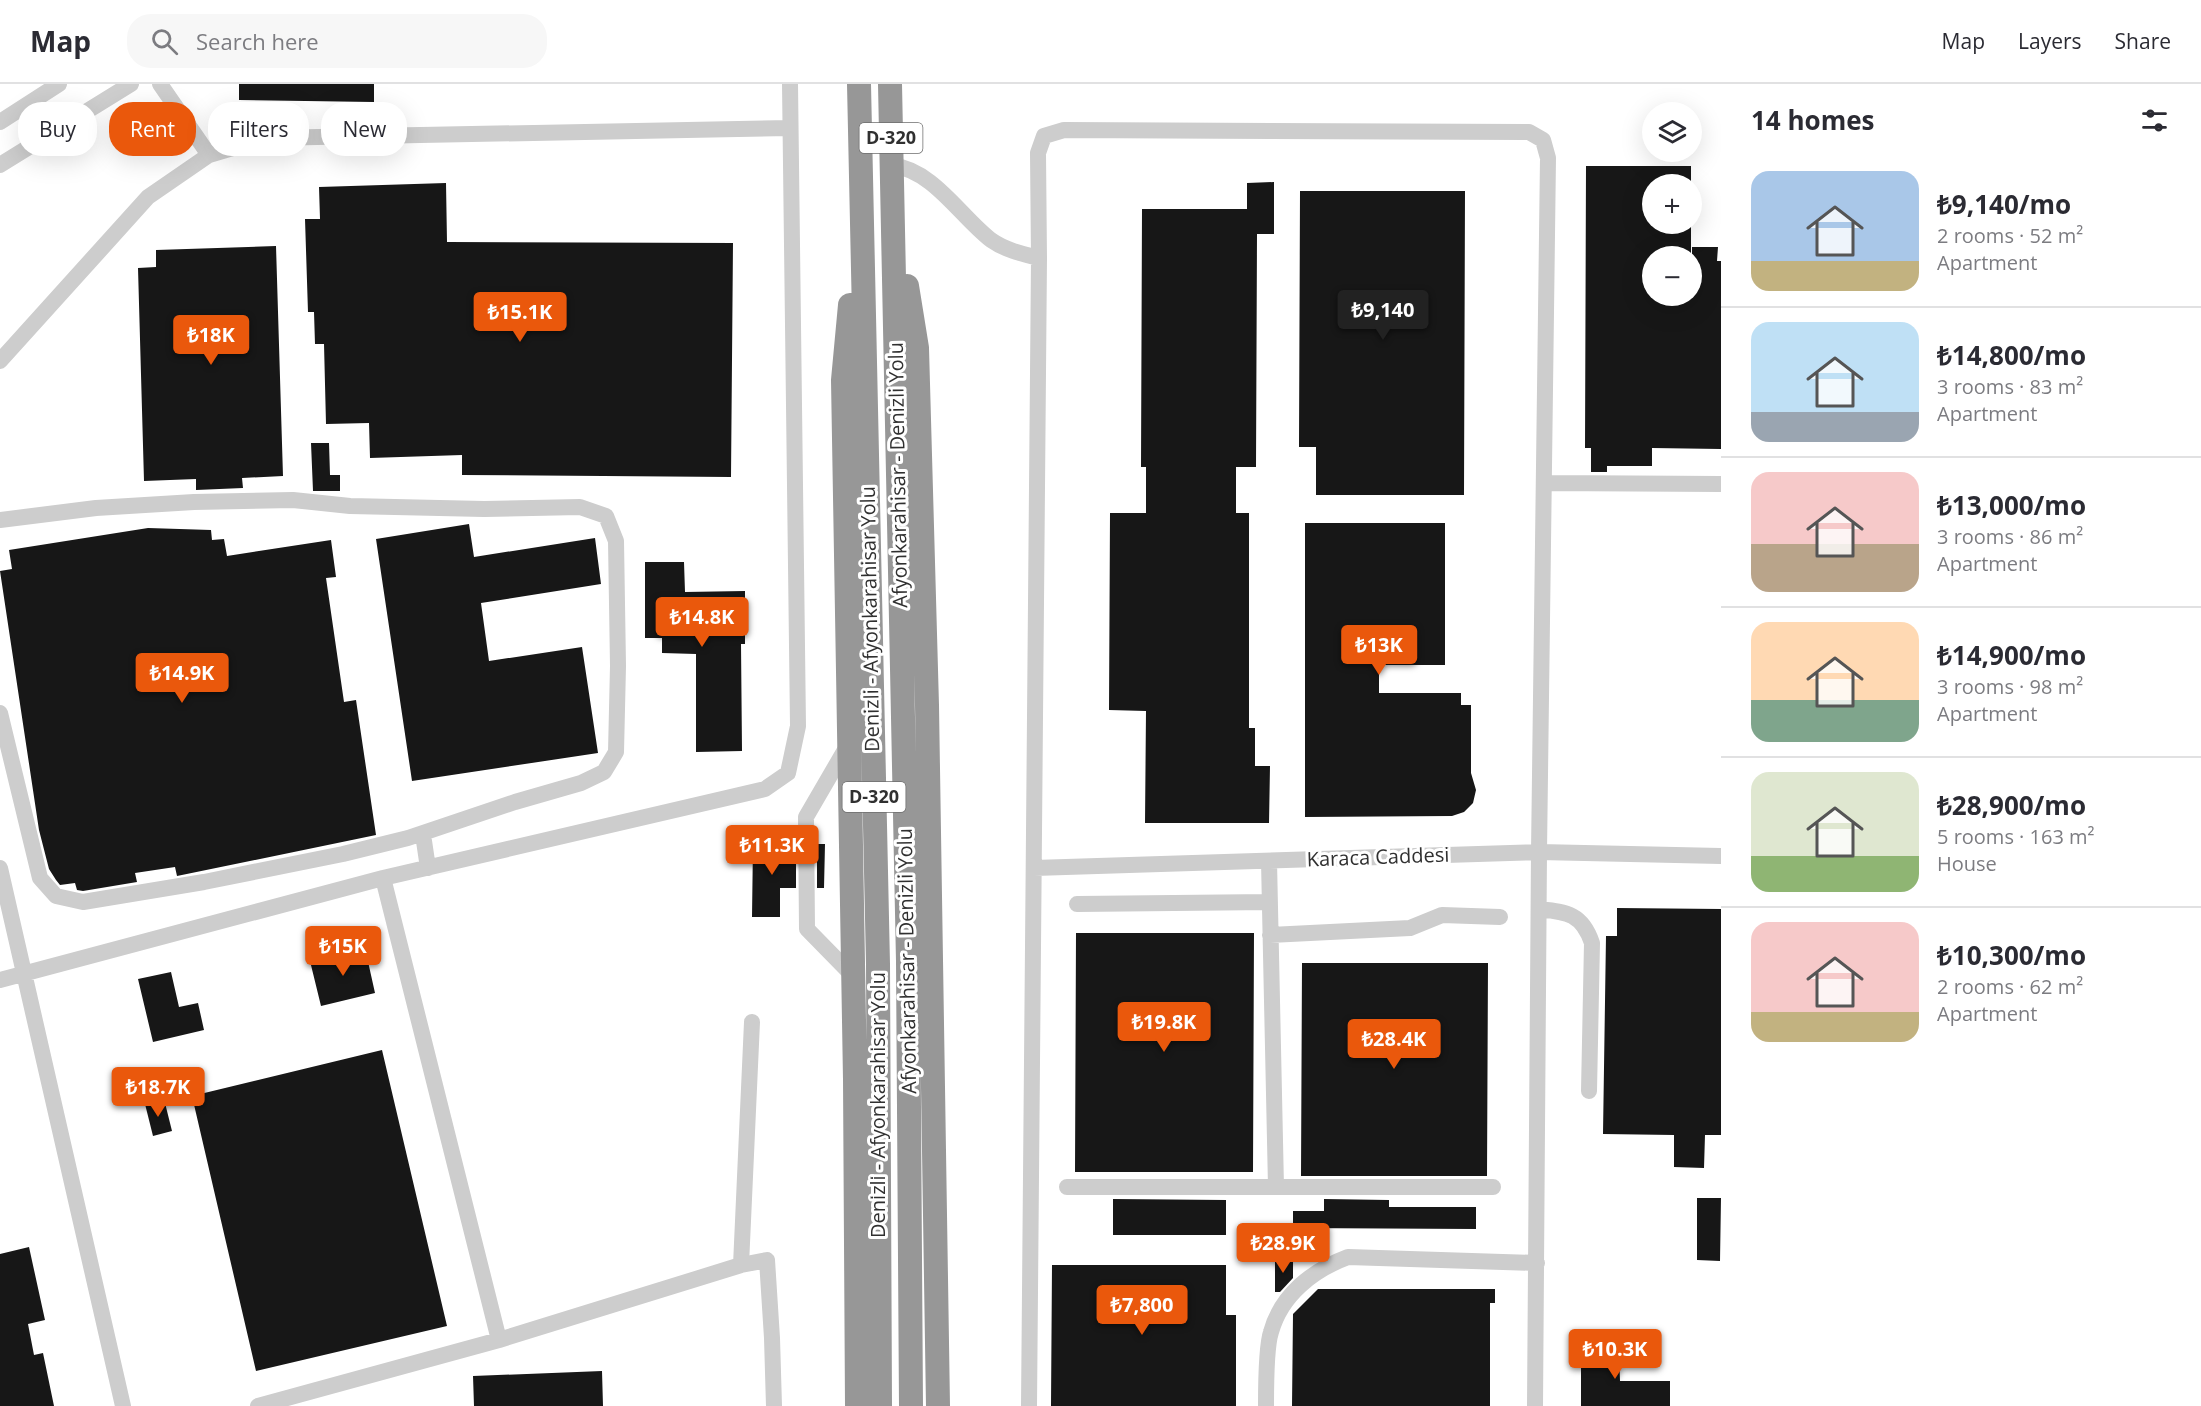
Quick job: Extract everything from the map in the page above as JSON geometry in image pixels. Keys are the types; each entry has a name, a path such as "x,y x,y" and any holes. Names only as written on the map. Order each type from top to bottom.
{"highway":[{"name":"Denizli - Afyonkarahisar Yolu","path":"859,84 878,964 880,1406"},
{"name":"D-320","path":"890,84 892,192"},
{"path":"857,1406 854,977 843,380 860,189"},
{"path":"892,192 917,348 927,705 938,1406"},
{"name":"Afyonkarahisar - Denizli Yolu","path":"892,192 908,950 911,1406"}],"street":[{"path":"0,122 59,84"},
{"path":"0,165 131,84"},
{"path":"160,84 208,154"},
{"path":"0,980 383,878 765,789 789,773 798,726 790,84"},
{"path":"309,137 789,128"},
{"path":"1029,1406 1038,153 1044,136 1064,130 1529,132 1543,140 1548,158 1535,1406"},
{"path":"0,361 148,197 208,156"},
{"path":"892,165 909,169 922,176 992,240 1006,248 1039,258"},
{"path":"1544,483 1721,484"},
{"path":"0,520 96,508 194,502 293,500 350,506 484,509 580,507 606,516 616,542 617,564 616,752 604,772 581,783 515,802 421,834 343,854 204,882 83,902 56,896 39,878 0,713"},
{"path":"849,742 806,817 807,929 854,977"},
{"path":"421,834 428,868"},
{"name":"Karaca Caddesi","path":"1034,868 1539,852 1721,856"},
{"path":"1269,861 1276,1187"},
{"path":"0,868 123,1406"},
{"path":"383,878 499,1340"},
{"path":"1077,904 1270,902"},
{"path":"1539,909 1568,913 1575,917 1586,929 1592,943 1589,1091"},
{"path":"1270,935 1410,928 1442,915 1500,917"},
{"path":"741,1265 752,1022"},
{"path":"1067,1187 1493,1186"},
{"path":"1266,1406 1270,1334 1276,1319 1283,1306 1303,1282 1330,1264 1348,1257 1538,1263"},
{"path":"258,1406 499,1340 741,1265 767,1260 774,1406"}],"building":[{"path":"239,84 374,84 374,102 239,100"},
{"path":"1586,166 1691,166 1691,174 1642,174 1642,234 1691,234 1691,246 1642,246 1642,306 1702,306 1702,247 1718,247 1717,261 1721,261 1721,449 1652,448 1652,466 1607,466 1607,472 1591,472 1591,448 1585,448"},
{"path":"1274,182 1274,234 1257,234 1256,467 1236,467 1236,513 1249,513 1249,728 1255,728 1255,766 1270,766 1269,823 1145,823 1146,711 1109,710 1110,513 1146,513 1146,467 1141,467 1142,209 1247,209 1247,183"},
{"path":"446,183 447,242 733,243 731,477 462,475 462,455 370,458 369,423 326,424 324,344 315,344 314,312 308,312 305,219 320,219 319,187"},
{"path":"1300,191 1465,191 1464,495 1316,495 1316,447 1299,447"},
{"path":"276,246 283,476 242,478 243,488 196,490 196,479 144,481 138,268 156,267 156,250"},
{"path":"311,443 329,443 330,475 340,475 340,491 313,491"},
{"path":"1305,523 1445,523 1445,665 1379,665 1379,693 1461,693 1461,705 1471,705 1471,773 1476,790 1473,803 1464,812 1452,816 1305,817"},
{"path":"469,524 474,557 595,538 601,584 481,603 489,661 582,647 598,753 412,781 376,539"},
{"path":"148,528 211,530 212,540 224,539 227,556 331,540 336,577 326,578 344,702 356,700 376,835 177,876 175,867 135,873 137,882 83,891 77,890 75,883 60,885 56,880 49,869 39,830 0,571 12,569 9,550"},
{"path":"645,562 684,562 685,592 745,591 745,644 741,644 742,751 696,752 696,654 662,653 662,638 645,638"},
{"path":"753,843 796,843 796,888 780,888 780,917 752,917"},
{"path":"817,844 825,844 824,888 817,888"},
{"path":"1617,908 1721,909 1721,1135 1705,1135 1704,1168 1674,1167 1674,1135 1603,1134 1606,936 1617,936"},
{"path":"1076,933 1254,933 1253,1172 1075,1172"},
{"path":"365,948 375,993 321,1006 310,961"},
{"path":"1302,963 1488,963 1487,1176 1301,1176"},
{"path":"171,972 179,1007 198,1003 204,1030 153,1042 138,979"},
{"path":"382,1050 447,1326 256,1371 192,1096"},
{"path":"164,1099 172,1131 153,1136 145,1104"},
{"path":"1697,1198 1721,1198 1720,1261 1697,1260"},
{"path":"1113,1199 1226,1200 1226,1235 1113,1235"},
{"path":"1324,1199 1389,1200 1389,1207 1476,1207 1476,1229 1293,1228 1293,1211 1324,1211"},
{"path":"29,1247 45,1320 28,1324 34,1355 43,1353 54,1406 0,1406 0,1254"},
{"path":"1275,1261 1293,1261 1293,1278 1280,1292 1275,1292"},
{"path":"1052,1265 1226,1265 1226,1315 1236,1315 1236,1406 1051,1406"},
{"path":"1318,1289 1495,1289 1495,1303 1490,1303 1490,1406 1292,1406 1293,1314"},
{"path":"1581,1339 1614,1339 1614,1353 1619,1353 1620,1381 1670,1381 1670,1406 1581,1406"},
{"path":"602,1371 603,1406 474,1406 473,1376"}]}
